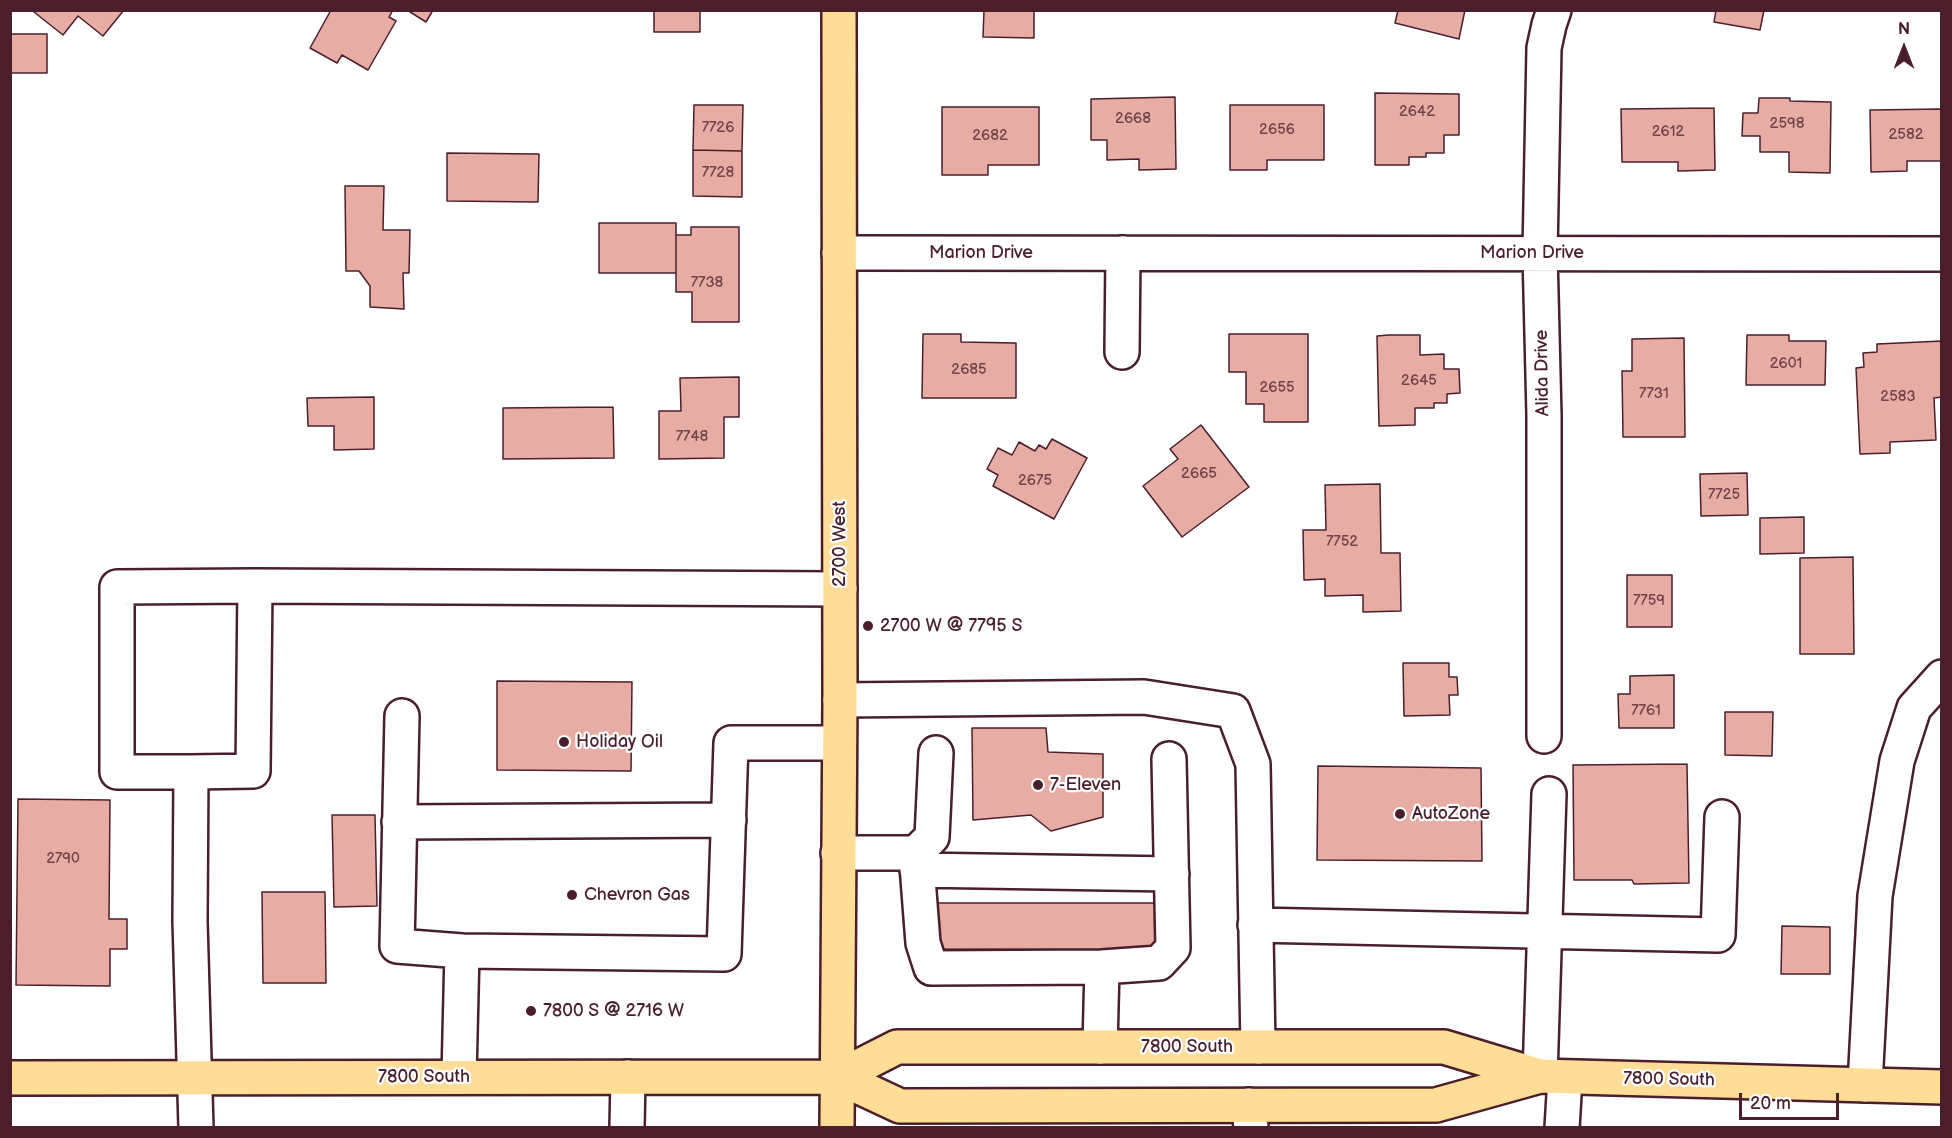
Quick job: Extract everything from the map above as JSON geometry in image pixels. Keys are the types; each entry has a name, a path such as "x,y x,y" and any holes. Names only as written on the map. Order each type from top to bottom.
{"main road":[{"name":"2700 West","path":"837,1128 840,699 839,10"},
{"name":"7800 South","path":"838,1077 897,1047 1444,1047 1552,1077 1941,1087"},
{"name":"7800 South","path":"10,1078 838,1077 900,1106 1066,1116 1250,1116 1436,1105 1552,1077"}],"street":[{"name":"Alida Drive","path":"1544,736 1544,416 1540,253 1544,48 1554,10"},
{"name":"Marion Drive","path":"839,253 1941,254"},
{"path":"1122,352 1123,253"},
{"path":"255,586 253,771 117,772 117,588 255,586 840,589"},
{"path":"1865,1085 1875,896 1897,761 1914,708 1941,677"},
{"path":"840,699 1144,697 1233,711 1253,764 1258,1047"},
{"path":"402,716 397,946 462,951 724,954 731,743 839,743"},
{"path":"936,753 932,837 917,862 923,943 932,968 1102,967 1159,963 1173,948 1169,759"},
{"path":"191,772 190,921 196,1128"},
{"path":"1549,794 1545,931 1552,1077 1562,1128"},
{"path":"1255,925 1718,935 1722,817"},
{"path":"399,822 729,820"},
{"path":"838,853 917,862 1172,874"},
{"path":"459,1077 462,951"},
{"path":"1100,1047 1102,967"},
{"path":"627,1128 628,1077"}],"building":[{"path":"35,10 124,10 103,36 78,16 63,35 34,12"},
{"path":"331,10 393,10 389,17 396,21 368,70 342,55 337,63 310,48"},
{"path":"407,10 433,10 426,22"},
{"path":"654,10 700,10 700,32 654,32"},
{"path":"984,10 1034,10 1034,38 983,37"},
{"path":"1398,10 1465,10 1459,39 1395,23"},
{"path":"1716,10 1764,10 1760,30 1714,22"},
{"path":"10,34 47,34 47,73 10,73"},
{"path":"1375,93 1459,94 1459,135 1444,135 1444,153 1426,153 1426,157 1409,157 1409,165 1375,165"},
{"path":"1175,97 1176,169 1139,170 1139,159 1107,160 1107,140 1091,140 1091,99"},
{"path":"1759,98 1831,102 1830,173 1789,172 1789,152 1760,152 1760,136 1742,136 1743,113 1758,113"},
{"path":"694,105 743,105 742,151 693,150"},
{"path":"1230,105 1324,105 1324,160 1267,160 1267,170 1230,170"},
{"path":"942,107 1039,107 1039,165 988,165 988,175 942,175"},
{"path":"1714,108 1715,170 1678,171 1678,162 1622,162 1621,109"},
{"path":"1942,109 1942,161 1907,161 1907,171 1871,172 1870,110"},
{"path":"693,150 742,151 742,197 693,196"},
{"path":"447,153 539,154 538,202 447,201"},
{"path":"345,186 384,186 383,230 410,230 409,273 403,273 404,309 370,307 370,286 359,271 346,271"},
{"path":"599,223 676,223 676,273 599,273"},
{"path":"691,227 739,227 739,322 692,322 692,292 676,292 676,235 691,235"},
{"path":"923,334 961,334 961,342 1016,343 1016,398 922,398"},
{"path":"1229,334 1308,334 1308,422 1264,422 1264,404 1246,404 1246,372 1229,372"},
{"path":"1420,335 1420,355 1444,354 1444,369 1459,369 1460,393 1447,394 1447,403 1434,403 1434,408 1415,408 1415,425 1379,426 1377,336"},
{"path":"1747,335 1789,335 1789,341 1826,341 1825,385 1746,385"},
{"path":"1684,338 1685,437 1623,437 1622,371 1632,371 1632,339"},
{"path":"1942,341 1942,397 1934,398 1936,440 1890,442 1890,453 1860,454 1856,368 1864,367 1863,353 1877,352 1877,344"},
{"path":"739,377 739,417 724,417 724,458 659,459 659,411 681,411 680,378"},
{"path":"374,397 374,449 334,450 334,426 308,426 307,398"},
{"path":"613,407 614,458 503,459 503,408"},
{"path":"1201,425 1249,487 1182,537 1143,486 1178,459 1170,449"},
{"path":"1052,439 1087,458 1054,519 993,486 998,475 987,469 998,448 1012,455 1019,442 1035,451 1039,445 1046,449"},
{"path":"1747,473 1748,515 1701,516 1700,474"},
{"path":"1380,484 1381,553 1400,553 1401,611 1363,612 1363,595 1325,596 1325,579 1304,580 1303,530 1326,530 1325,485"},
{"path":"1804,517 1804,553 1760,554 1760,518"},
{"path":"1853,557 1854,654 1800,654 1800,558"},
{"path":"1627,575 1672,575 1672,627 1627,627"},
{"path":"1403,663 1449,663 1449,677 1457,677 1458,695 1449,695 1450,715 1404,716"},
{"path":"1674,675 1674,728 1619,728 1618,694 1630,694 1630,676"},
{"name":"Holiday Oil","path":"497,681 632,682 631,771 497,770"},
{"path":"1725,712 1773,712 1772,756 1725,755"},
{"name":"7-Eleven","path":"972,728 1046,728 1048,752 1103,754 1103,817 1051,831 1031,815 973,820"},
{"path":"1687,764 1689,883 1634,884 1632,880 1574,880 1573,765"},
{"name":"AutoZone","path":"1318,766 1481,768 1482,861 1317,860"},
{"path":"18,799 110,800 109,919 127,919 127,949 110,949 110,986 16,985"},
{"path":"332,815 375,815 377,906 334,907"},
{"path":"262,892 325,892 326,983 263,983"},
{"path":"937,903 1156,903 1156,950 937,949"},
{"path":"1782,926 1830,927 1830,974 1781,974"}],"place":[{"name":"2700 W @ 7795 S","path":"868,626"},
{"name":"Holiday Oil","path":"564,742"},
{"name":"7-Eleven","path":"1038,785"},
{"name":"AutoZone","path":"1400,814"},
{"name":"Chevron Gas","path":"572,895"},
{"name":"7800 S @ 2716 W","path":"531,1011"}]}
